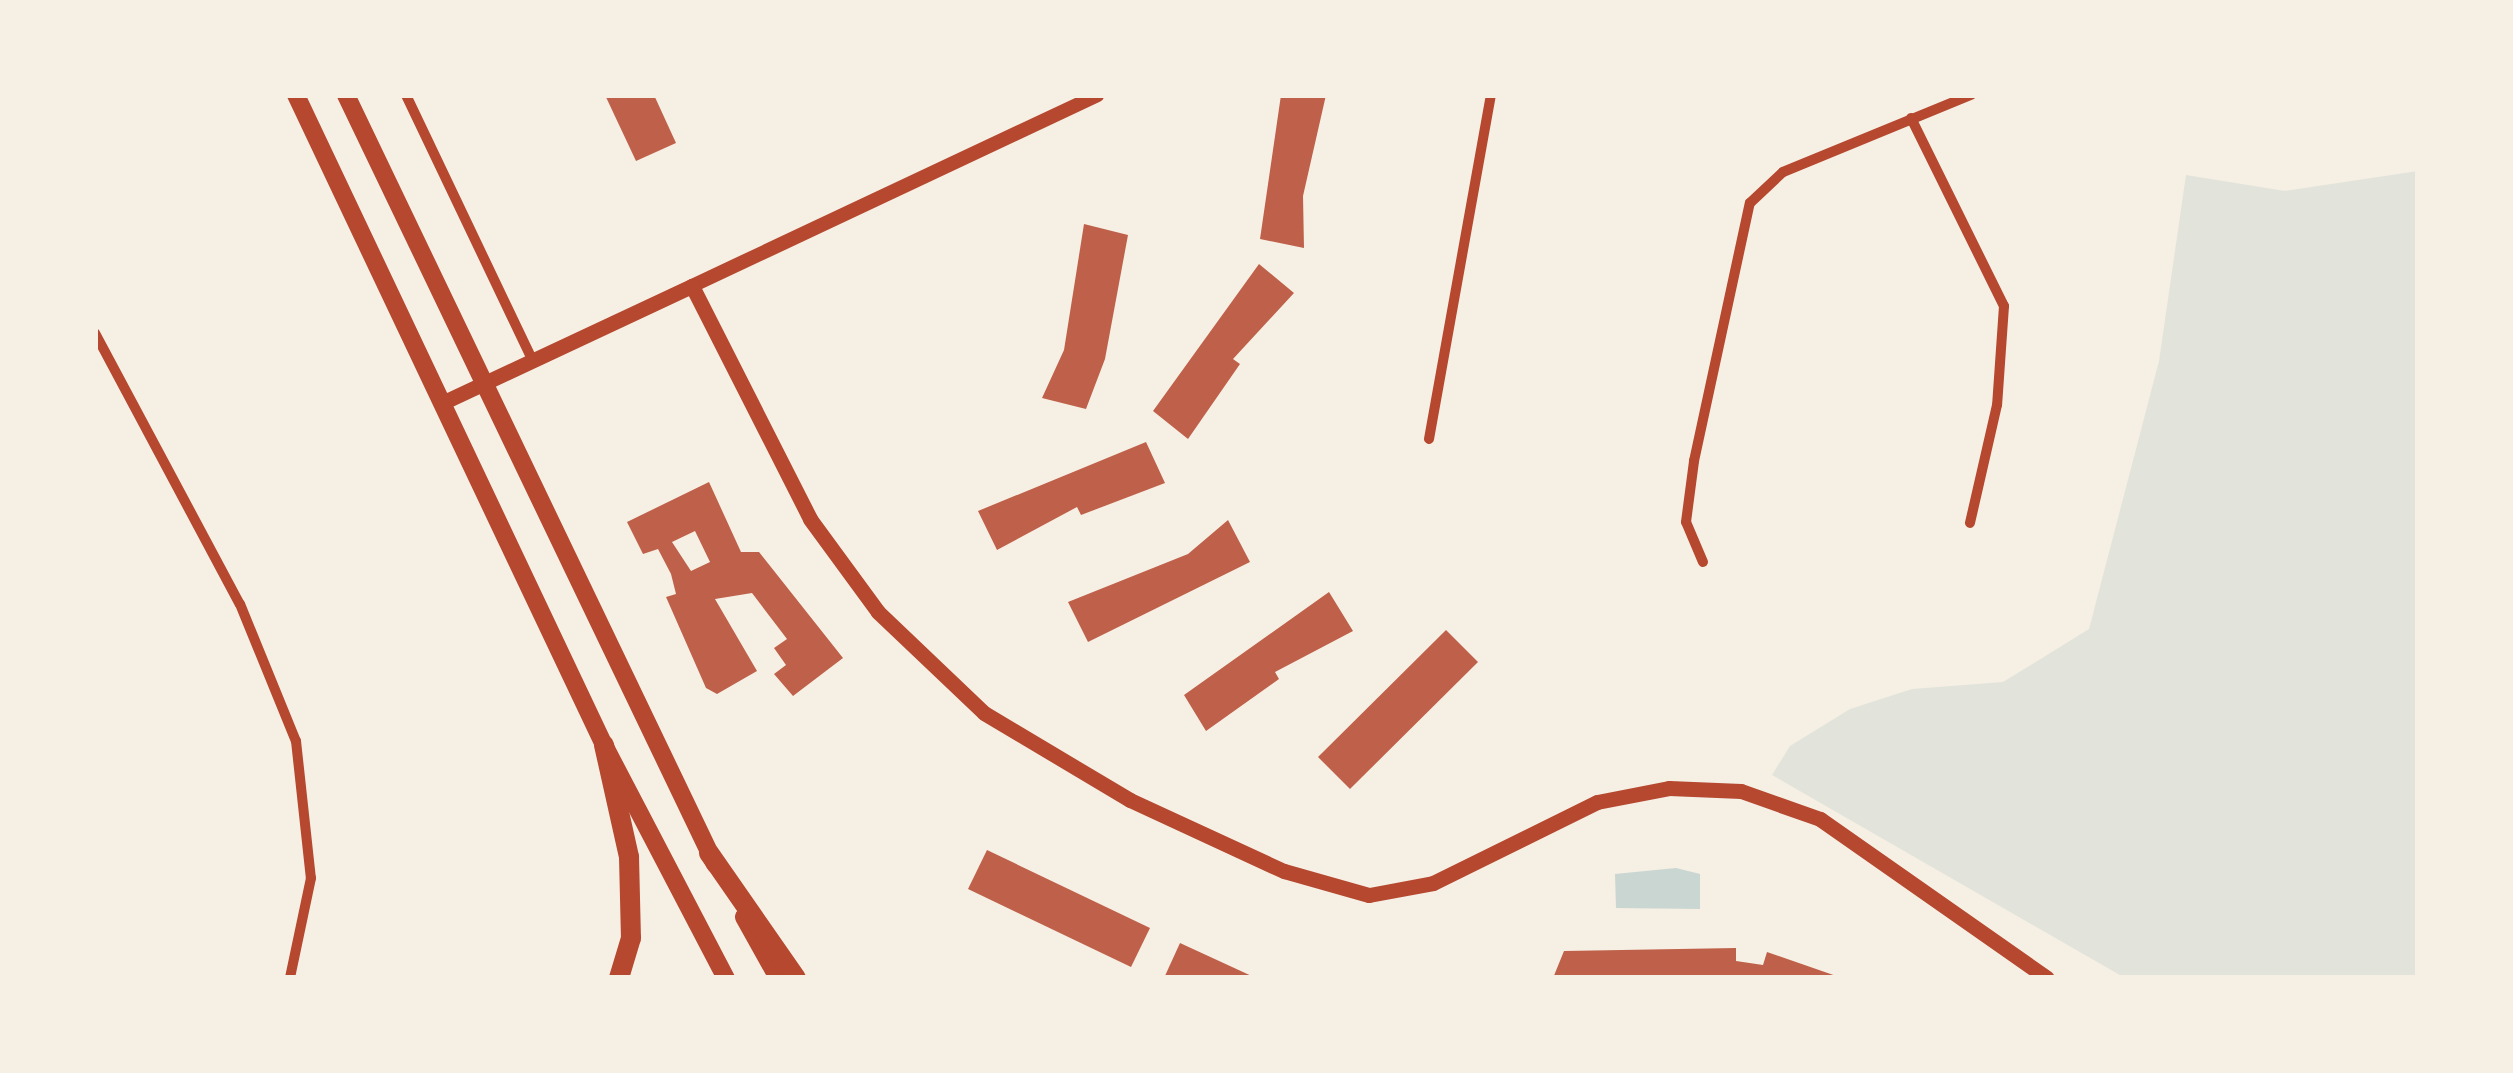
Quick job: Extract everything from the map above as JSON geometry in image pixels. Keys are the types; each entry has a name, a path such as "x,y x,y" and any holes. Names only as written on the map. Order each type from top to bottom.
{"highway":[{"path":"604,745 629,857 631,938 619,978"},
{"path":"709,853 796,978"}],"main road":[{"path":"296,95 604,745 726,978"},
{"path":"346,95 709,853 778,978"},
{"path":"444,402 692,286 810,519 878,612 984,713 1130,800 1284,871 1370,895 1433,884 1597,802 1669,788 1741,791 1820,820 2047,978"}],"street":[{"path":"406,95 533,361"},
{"path":"692,286 1097,95"},
{"path":"1428,439 1490,95"},
{"path":"1703,562 1686,522 1692,476 1750,204 1783,172 1971,95"},
{"path":"1911,118 2004,306 1997,405 1970,524"},
{"path":"95,333 240,604 296,741 311,878 290,978"}],"shaded area":[{"path":"2418,171 2418,978 2125,978 1772,775 1790,746 1850,709 1912,689 2003,682 2089,629 2159,361 2186,175 2285,191"},
{"path":"1676,868 1700,874 1700,909 1616,908 1615,874"}],"building":[{"path":"605,95 654,95 676,143 636,161"},
{"path":"1281,95 1326,95 1303,196 1304,248 1260,239"},
{"path":"1084,224 1128,235 1105,359 1086,409 1042,398 1064,350"},
{"path":"1259,264 1294,293 1233,359 1240,364 1188,439 1153,411"},
{"path":"1146,442 1165,483 1081,515 1077,507 997,550 978,511"},
{"path":"709,482 741,552 759,552 843,658 793,696 774,674 786,665 774,648 787,639 752,593 715,599 757,671 717,694 706,688 666,597 676,594 671,574 658,549 643,554 627,522","holes":["695,531 710,562 691,571 672,542"]},
{"path":"1228,520 1250,562 1088,642 1068,602 1188,554"},
{"path":"1329,592 1353,631 1275,672 1279,679 1206,731 1184,695"},
{"path":"1446,630 1478,662 1350,789 1318,757"},
{"path":"987,850 1150,928 1131,967 968,889"},
{"path":"1180,943 1256,978 1164,978"},
{"path":"1736,948 1736,961 1763,965 1767,952 1842,978 1553,978 1564,951"}]}
